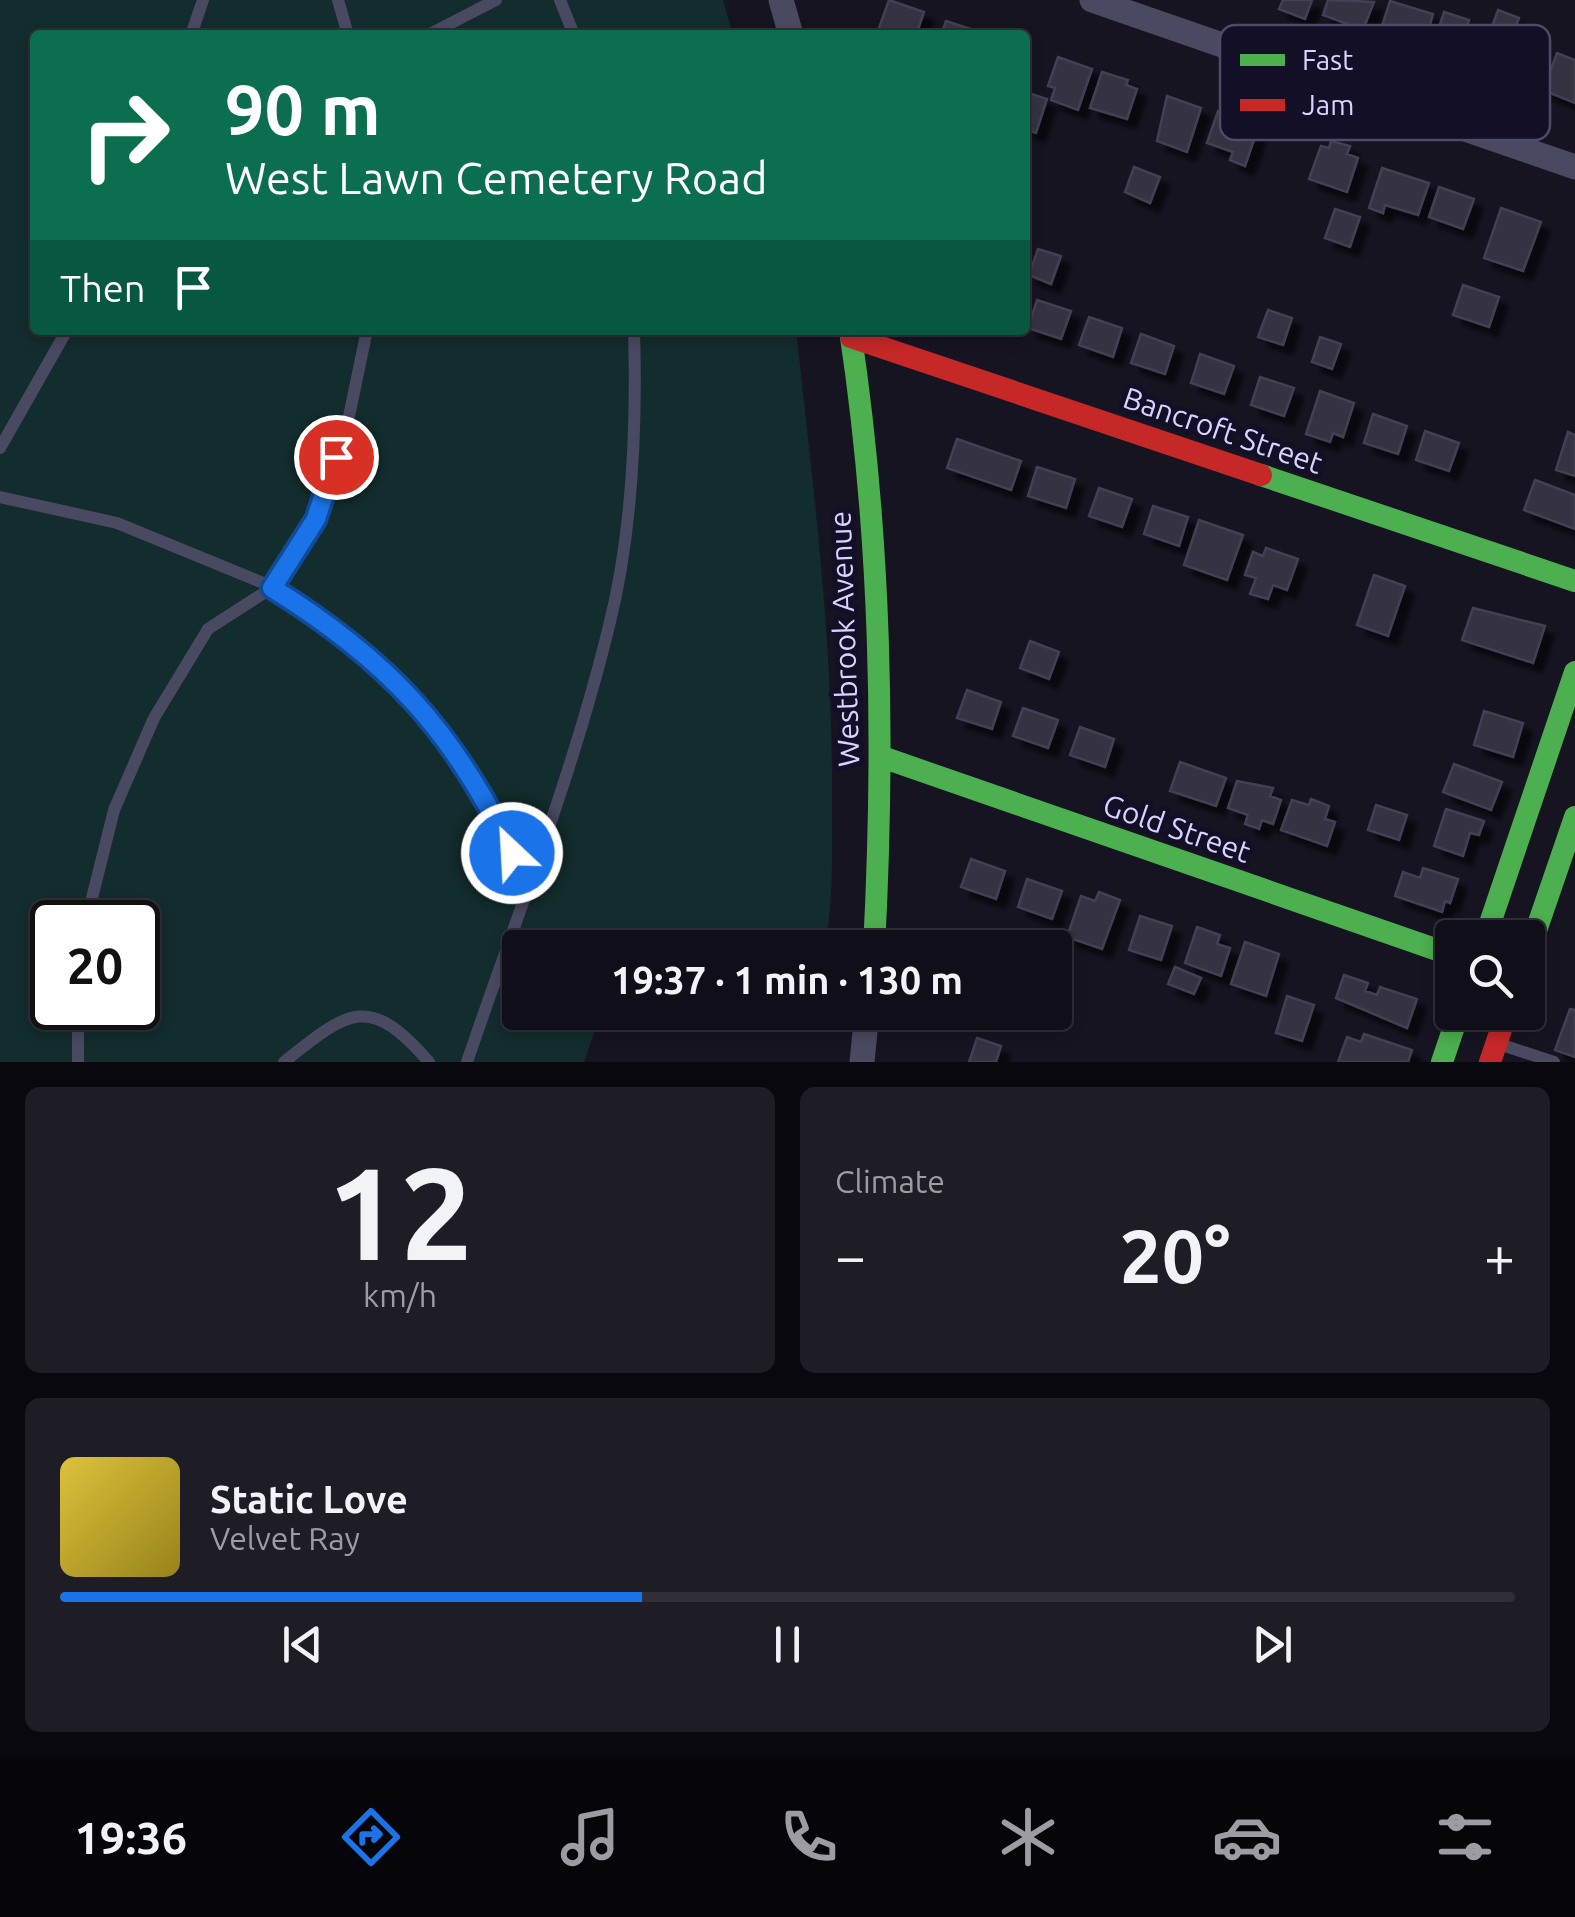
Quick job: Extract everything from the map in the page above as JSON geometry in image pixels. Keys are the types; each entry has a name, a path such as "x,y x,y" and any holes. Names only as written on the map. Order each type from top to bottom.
{"street":[{"path":"781,0 790,30"},
{"path":"1092,0 1220,44"},
{"path":"1499,140 1575,166"},
{"name":"Westbrook Avenue","path":"850,335 876,540 882,758 875,930"},
{"name":"Bancroft Street","path":"856,335 1575,580"},
{"path":"1491,920 1575,672"},
{"name":"Gold Street","path":"882,758 1435,949"},
{"path":"1540,920 1575,817"},
{"path":"862,1062 865,1030"},
{"path":"1442,1062 1454,1030"}],"lane":[{"path":"192,30 203,0"},
{"path":"338,0 347,30"},
{"path":"438,30 496,0"},
{"path":"560,0 572,30"},
{"path":"0,448 64,335"},
{"path":"92,900 114,810 154,718 208,628 272,588 316,519 346,426 366,335"},
{"path":"467,1062 610,623 627,527 634,335"},
{"path":"0,497 117,524 272,588 358,644 428,714 482,789 527,884"},
{"path":"284,1062 326,1028 360,1016 394,1025 429,1062"},
{"path":"78,1030 78,1062"},
{"path":"1494,1052 1554,1062"}],"green space":[{"path":"0,0 723,0 732,30 30,30 30,335 797,335 829,678 832,871 827,930 502,930 502,1030 595,1030 584,1062 0,1062"}],"building":[{"path":"889,0 924,12 918,30 879,28"},
{"path":"1283,0 1312,0 1305,19 1279,9"},
{"path":"1328,0 1374,2 1365,25 1350,25 1323,15"},
{"path":"1390,1 1433,14 1430,25 1382,25"},
{"path":"1498,10 1519,18 1516,25 1493,25"},
{"path":"1444,12 1469,20 1467,25 1440,25"},
{"path":"946,21 974,30 943,30"},
{"path":"1557,53 1575,60 1575,103 1550,93 1550,72"},
{"path":"1058,57 1092,69 1078,110 1051,100 1055,88 1048,86"},
{"path":"1102,72 1128,80 1126,85 1137,89 1127,119 1090,108"},
{"path":"1030,94 1047,99 1036,133 1030,131"},
{"path":"1167,96 1201,108 1187,152 1157,141"},
{"path":"1218,111 1220,140 1254,140 1245,166 1230,160 1233,152 1207,143"},
{"path":"1331,141 1350,146 1347,154 1358,158 1347,192 1309,179 1321,146 1329,148"},
{"path":"1134,167 1160,177 1150,203 1125,192"},
{"path":"1382,168 1429,183 1418,215 1385,205 1383,213 1369,208"},
{"path":"1439,187 1474,199 1463,229 1429,217"},
{"path":"1501,208 1541,222 1523,271 1484,258"},
{"path":"1335,209 1360,217 1350,247 1325,238"},
{"path":"1038,249 1061,256 1051,284 1030,272"},
{"path":"1463,285 1499,297 1489,327 1453,315"},
{"path":"1037,300 1071,311 1061,339 1030,329"},
{"path":"1268,310 1292,318 1283,345 1258,337"},
{"path":"1089,317 1122,328 1113,357 1079,345"},
{"path":"1141,334 1174,346 1165,374 1131,363"},
{"path":"1320,337 1341,344 1332,369 1312,362"},
{"path":"1200,354 1234,366 1224,394 1191,383"},
{"path":"1260,377 1294,388 1284,416 1251,405"},
{"path":"1320,391 1354,403 1343,437 1333,433 1330,442 1306,434"},
{"path":"1373,414 1407,426 1398,454 1364,443"},
{"path":"1425,431 1459,443 1449,471 1416,460"},
{"path":"1568,432 1575,435 1575,476 1556,470"},
{"path":"957,439 1021,461 1011,490 947,468"},
{"path":"1037,467 1075,479 1066,508 1028,496"},
{"path":"1535,480 1575,495 1575,529 1524,510"},
{"path":"1099,488 1132,499 1122,527 1089,516"},
{"path":"1153,506 1188,517 1179,546 1144,534"},
{"path":"1199,520 1243,535 1227,580 1184,565"},
{"path":"1266,548 1298,559 1287,590 1273,585 1268,599 1250,594 1256,578 1245,575 1253,552 1263,556"},
{"path":"1374,575 1405,586 1388,636 1357,625"},
{"path":"1473,608 1545,626 1533,663 1462,640"},
{"path":"1030,641 1059,652 1049,679 1020,668"},
{"path":"967,690 1001,702 992,729 957,718"},
{"path":"1023,708 1058,720 1048,748 1013,736"},
{"path":"1484,711 1523,723 1513,757 1474,745"},
{"path":"1080,727 1114,739 1105,767 1070,755"},
{"path":"1180,762 1226,778 1216,806 1170,791"},
{"path":"1454,764 1502,782 1491,810 1443,792"},
{"path":"1237,781 1273,788 1270,796 1281,800 1273,824 1262,820 1259,829 1245,824 1248,815 1228,808"},
{"path":"1311,799 1329,806 1325,819 1335,822 1327,846 1281,830 1292,800 1309,805"},
{"path":"1376,805 1407,815 1399,840 1368,830"},
{"path":"1446,809 1484,821 1479,835 1470,833 1463,856 1434,846"},
{"path":"971,859 1005,871 996,899 961,887"},
{"path":"1423,868 1458,879 1450,903 1445,901 1442,912 1395,896 1403,872 1420,878"},
{"path":"1027,879 1062,891 1052,919 1018,907"},
{"path":"1099,892 1120,900 1102,949 1072,939 1069,930 1081,896 1095,901"},
{"path":"1140,916 1172,926 1161,960 1129,950"},
{"path":"1197,927 1220,935 1217,944 1230,948 1221,976 1185,963"},
{"path":"1245,942 1279,954 1266,996 1231,984"},
{"path":"1175,967 1201,978 1194,994 1168,984"},
{"path":"1344,975 1368,983 1365,991 1377,995 1380,987 1417,999 1407,1028 1336,998"},
{"path":"1287,996 1314,1005 1302,1041 1276,1033"},
{"path":"1570,1009 1575,1010 1575,1057 1555,1050"},
{"path":"1364,1034 1412,1050 1408,1062 1338,1062 1347,1037 1361,1042"},
{"path":"977,1038 1001,1046 996,1062 969,1062"}],"traffic: fast":[{"path":"851,335 868,484 878,638 875,930"},
{"path":"1261,475 1575,581"},
{"path":"1491,920 1575,672"},
{"path":"882,757 1435,949"},
{"path":"1540,920 1575,817"},
{"path":"1442,1062 1453,1030"}],"traffic: jam":[{"path":"851,337 1261,475"},
{"path":"1490,1062 1501,1030"}],"route":[{"path":"336,457 316,519 272,588 358,644 428,714 482,789 512,853"}]}
